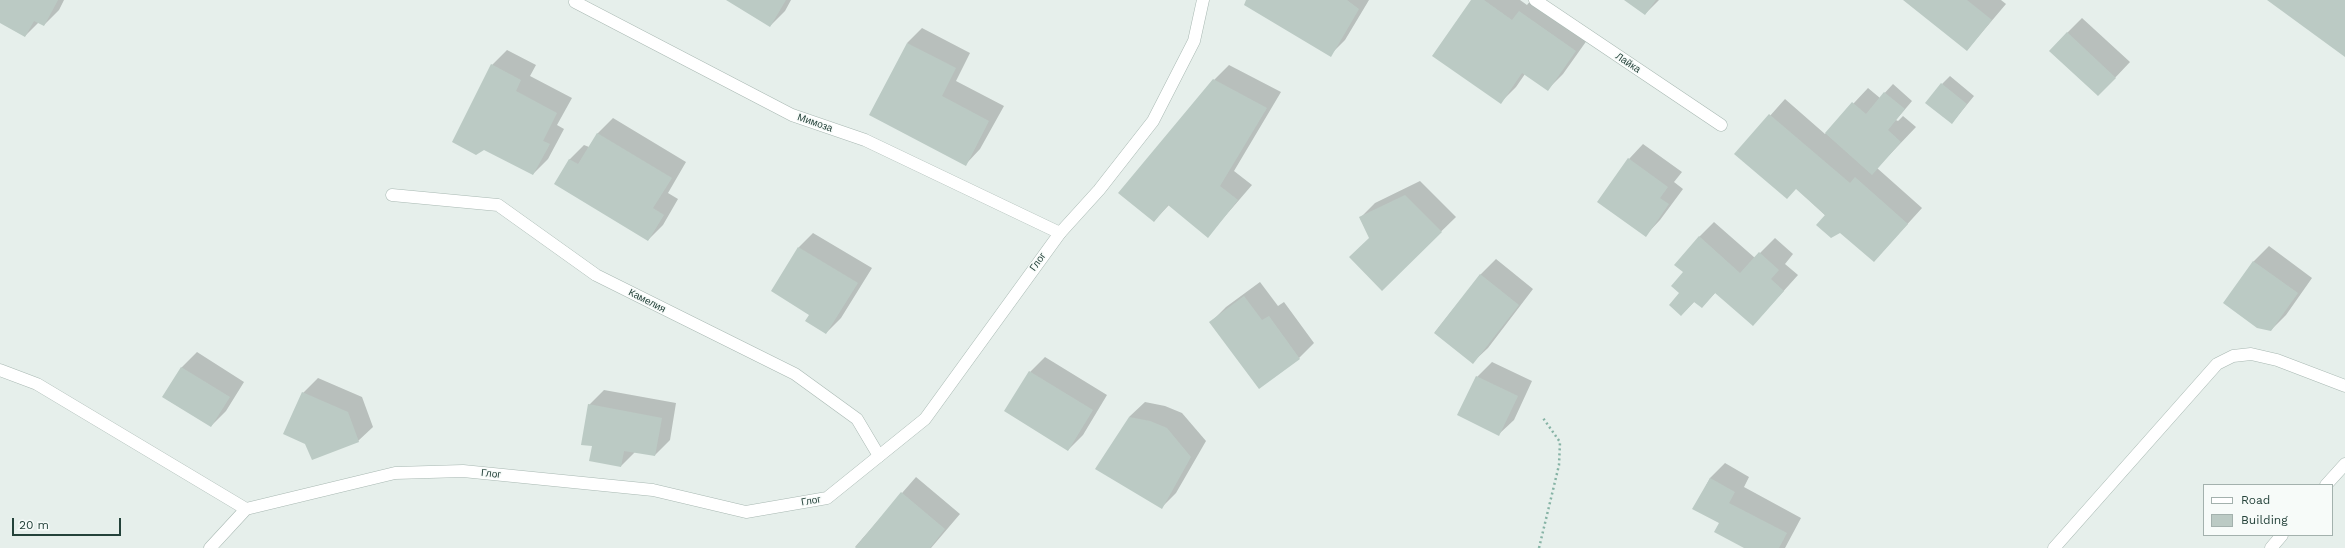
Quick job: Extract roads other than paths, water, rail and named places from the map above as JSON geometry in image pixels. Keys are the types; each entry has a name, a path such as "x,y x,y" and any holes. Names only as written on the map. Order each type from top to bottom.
{"street":[{"name":"Глог","path":"246,509 395,473 463,471 653,490 746,512 827,498 925,419 1060,233 1099,190 1153,121 1194,40 1203,0"},
{"name":"Лайка","path":"1536,0 1721,126"},
{"name":"Мимоза","path":"575,2 792,115 865,140 1060,233"},
{"name":"Камелия","path":"392,196 498,205 596,275 795,374 857,419 879,456"},
{"path":"2054,548 2217,364 2233,356 2251,354 2277,360 2345,386"},
{"path":"0,370 37,384 246,509 210,548"},
{"path":"2327,484 2345,464"},
{"path":"2270,548 2281,536"}]}
